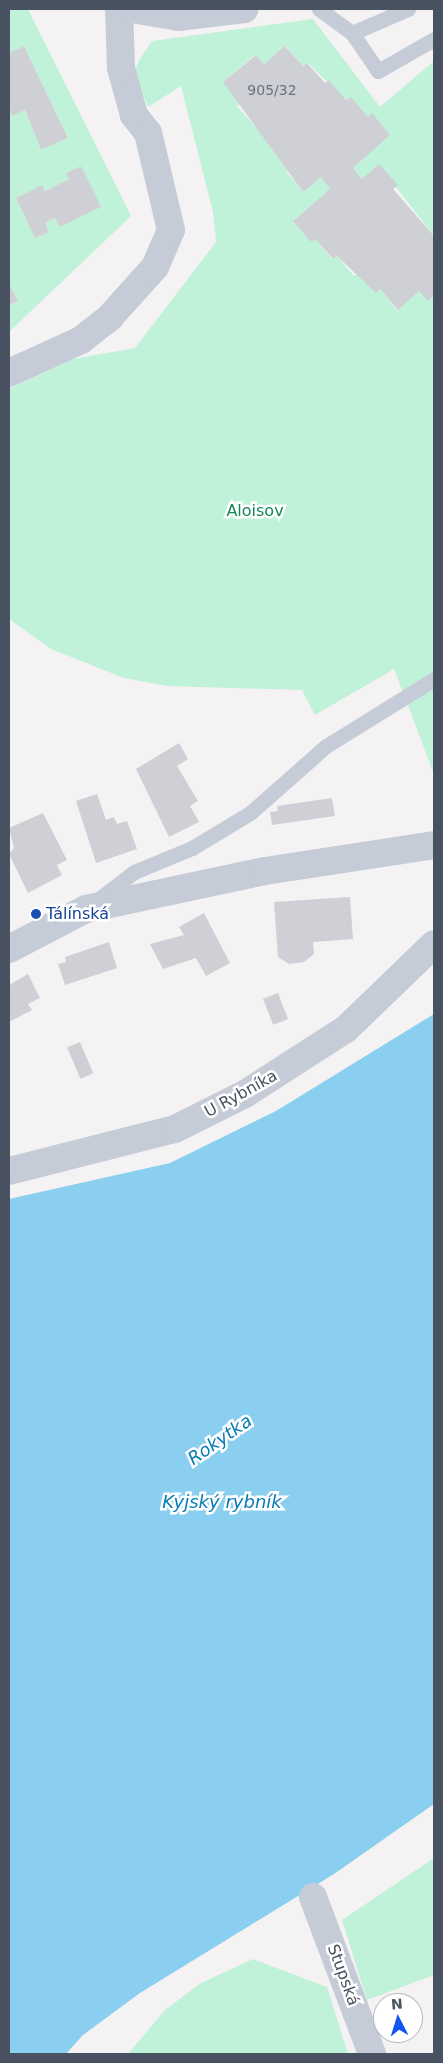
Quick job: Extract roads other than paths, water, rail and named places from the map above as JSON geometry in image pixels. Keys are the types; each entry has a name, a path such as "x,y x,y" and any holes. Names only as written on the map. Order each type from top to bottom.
{"street":[{"path":"9,373 81,340 110,317 155,267 172,230 148,133 134,115 121,68 119,9"},
{"path":"132,9 178,17 245,9"},
{"path":"9,949 86,909 265,871 434,845"},
{"name":"U Rybníka","path":"9,1171 175,1129 245,1094 346,1029 434,944"},
{"name":"Stupská","path":"313,1897 372,2054"}],"lane":[{"path":"319,9 352,33 378,71 434,39"},
{"path":"352,33 408,9"},
{"path":"86,909 134,872 192,848 250,813 326,746 434,679"}],"water":[{"name":"Kyjský rybník","path":"434,1014 434,1804 334,1874 140,1993 83,2035 66,2054 9,2054 9,1199 170,1163 276,1111"}],"place":[{"name":"Tálínská","path":"36,914"}],"park label":[{"name":"Aloisov","path":"255,511"}],"water label":[{"name":"Rokytka","path":"220,1440"}]}
